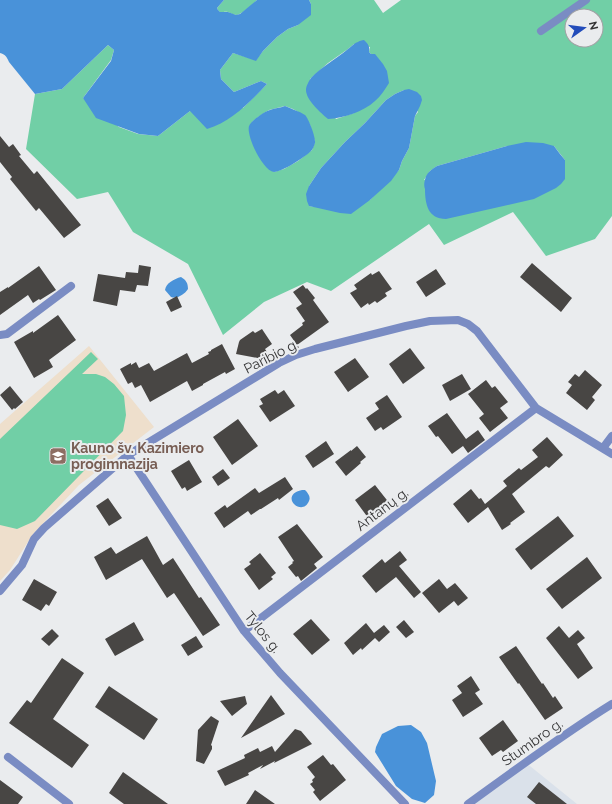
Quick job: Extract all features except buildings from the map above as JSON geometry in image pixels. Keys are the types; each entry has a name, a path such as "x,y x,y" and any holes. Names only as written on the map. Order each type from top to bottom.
{"street":[{"path":"541,31 586,0"},
{"path":"0,335 7,334 71,286"},
{"name":"Paribio g.","path":"0,591 22,565 34,539 44,528 128,455 279,363 296,355 406,326 430,322 458,320 468,324 477,331 536,408 612,454"},
{"name":"Antanų g.","path":"244,631 536,408"},
{"path":"603,448 612,436"},
{"name":"Tylos g.","path":"128,455 244,631 280,673 405,804"},
{"name":"Stumbro g.","path":"468,804 525,762 612,704"},
{"path":"8,757 69,804"}],"shaded area":[{"name":"Kauno šv. Kazimiero progimnazija","path":"89,346 154,427 79,485 33,534 10,570 0,581 0,424"},
{"path":"525,762 577,804 468,804"}],"green space":[{"path":"224,0 257,0 237,15 219,11 217,8"},
{"path":"309,0 374,0 383,13 401,0 612,0 612,216 595,239 546,256 513,212 444,245 429,224 331,291 307,282 264,302 223,335 188,264 133,232 108,192 77,199 26,149 35,94 62,89 108,45 114,50 111,60 83,98 119,127 138,134 158,136 190,111 243,108 267,84 261,81 234,92 221,79 220,70 233,53 256,60 277,37 288,29 298,25 311,4","holes":["354,44 370,47 369,52 371,54 354,113 336,119 310,79 328,63","404,90 418,112 415,116 409,148 399,170 370,200 315,207 309,206 309,186 321,168 386,100","285,106 305,116 310,125 315,142 312,150 298,161 284,169 274,172 249,132 250,125 253,121 269,110","507,146 554,146 565,160 424,180 430,171 437,166"]},
{"name":"Kauno šv. Kazimiero progimnazija","path":"91,352 98,359 82,374 96,374 105,377 114,384 124,396 126,415 123,431 35,521 17,529 0,525 0,439"}],"water":[{"path":"0,0 224,0 217,8 218,10 220,12 228,12 236,15 240,14 257,0 309,0 311,4 311,15 298,25 288,29 277,37 263,51 256,61 233,53 220,70 221,79 234,92 261,81 267,84 240,111 224,122 207,129 190,111 158,136 139,134 96,118 83,98 111,61 114,50 108,45 62,89 35,94 9,62 6,56 0,53"},
{"path":"364,40 368,45 369,52 371,54 375,54 383,64 387,71 389,83 377,99 365,108 347,116 328,119 308,98 306,87 315,74 355,43"},
{"path":"409,89 417,92 421,96 422,100 415,116 409,148 399,170 391,181 370,200 351,214 309,206 306,194 309,186 321,168 386,100 395,94"},
{"path":"285,106 305,115 312,129 315,143 312,150 304,157 288,167 274,172 265,166 260,160 250,137 249,126 255,119 265,112"},
{"path":"526,142 543,143 554,146 565,160 565,179 556,188 534,199 446,219 435,216 431,213 427,205 424,183 427,175 433,168 507,146"},
{"path":"181,277 188,285 188,289 180,296 171,297 165,290 167,285"},
{"path":"302,490 306,491 310,498 306,506 302,507 294,504 292,496"},
{"path":"411,725 421,732 427,743 436,781 434,795 425,803 412,799 396,786 375,752 382,734 398,726"}],"place":[{"name":"Kauno šv. Kazimiero progimnazija","path":"58,456"}]}
